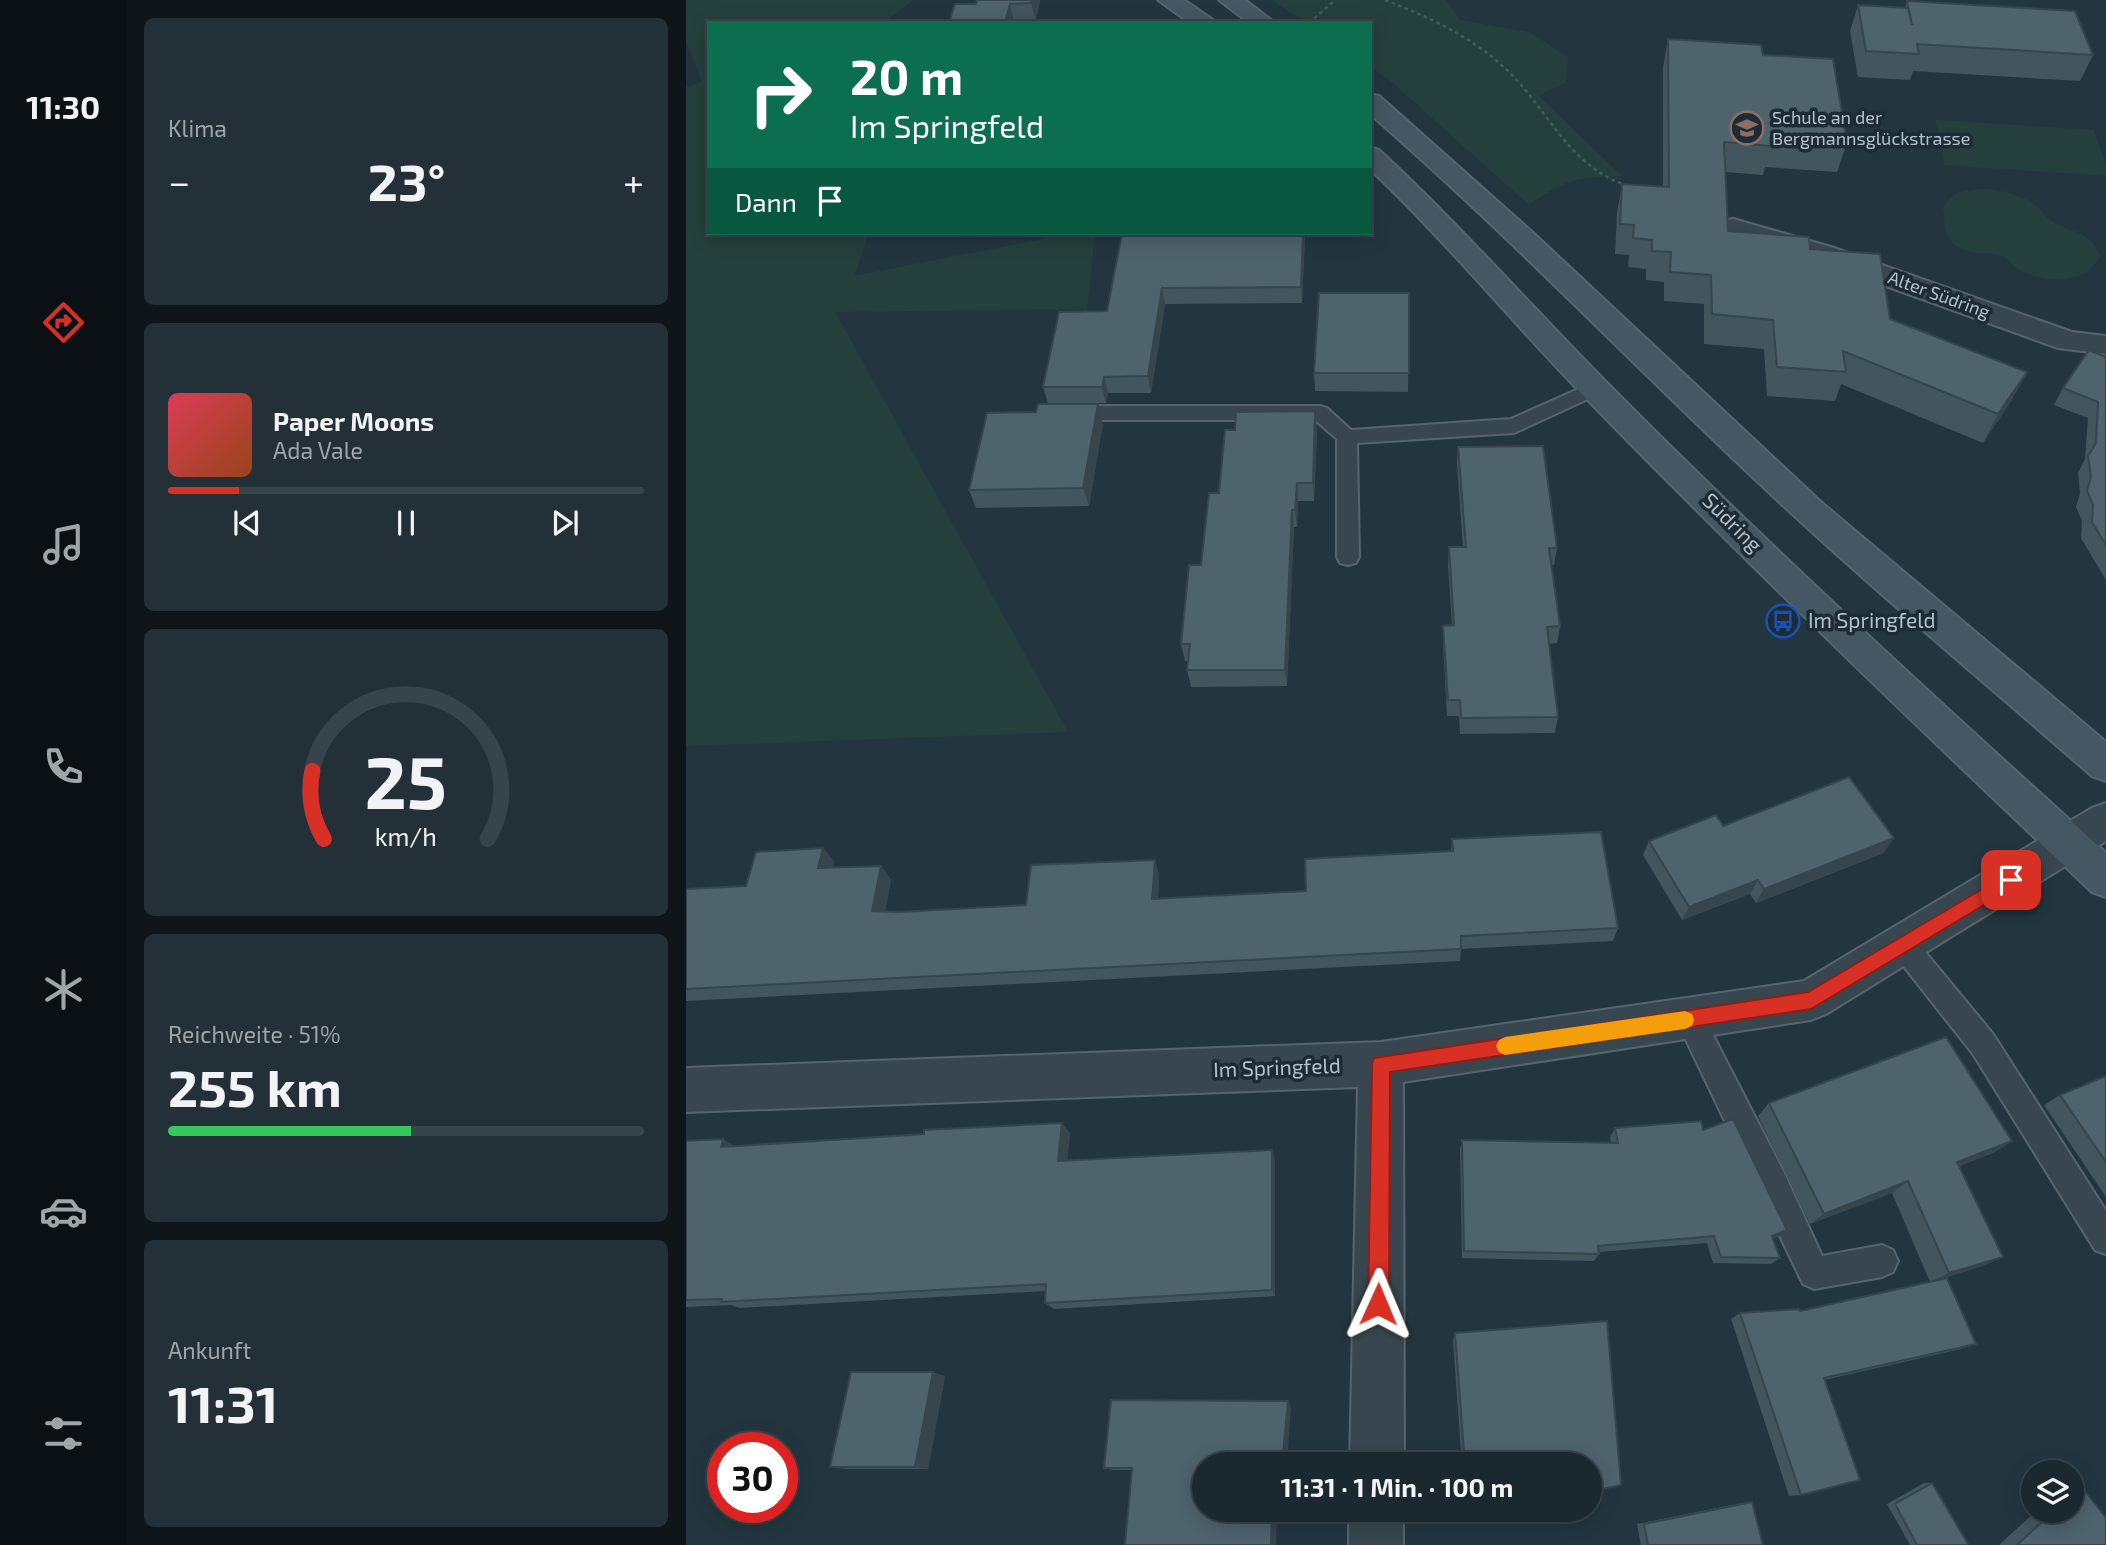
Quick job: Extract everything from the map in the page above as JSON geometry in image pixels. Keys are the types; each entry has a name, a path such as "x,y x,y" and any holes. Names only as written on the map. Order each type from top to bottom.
{"main road":[{"path":"1170,0 1203,21"},
{"path":"1230,0 1261,21"},
{"path":"1372,103 1458,175 1770,474 1859,555 2106,765"},
{"name":"Südring","path":"1372,157 1420,202 1594,388 1879,668 2067,846 2106,879"}],"street":[{"name":"Alter Südring","path":"1733,226 1821,253 2068,341 2106,345"},
{"name":"Im Springfeld","path":"686,1090 1381,1064 1811,1000 2106,820"},
{"path":"1377,1452 1381,1064"},
{"path":"1376,1522 1376,1545"}],"lane":[{"path":"1048,413 1320,413 1348,437 1514,426 1594,388"},
{"path":"1348,437 1348,557"},
{"path":"1903,945 1983,1044 2106,1239"},
{"path":"1690,1019 1773,1184 1814,1273 1882,1261"}],"path":[{"path":"1311,21 1335,0"},
{"path":"1385,0 1444,22 1482,48 1511,74 1569,148 1601,175 1637,189"}],"green space":[{"path":"686,0 913,0 886,21 707,21 707,235 868,235 854,276 1063,235 1095,235 1087,309 835,312 1068,732 686,746 686,87 702,82 686,41"},
{"path":"1271,0 1446,0 1460,20 1529,32 1568,57 1566,82 1539,96 1622,176 1573,181 1541,196 1529,205 1393,83 1372,68 1372,21 1305,21"},
{"path":"1936,120 2094,130 2106,165 2106,176 1944,165"},
{"path":"1989,189 2026,199 2050,220 2085,236 2096,247 2100,256 2094,266 2074,277 2049,279 2025,273 2003,256 1969,252 1956,246 1947,233 1943,207 1957,194"}],"building":[{"path":"977,0 1032,0 1031,3 1010,4 1006,21 950,21 955,4 976,4"},
{"path":"1907,1 2075,11 2093,55 1917,44 1919,54 1866,51 1858,5 1908,8 1912,25"},
{"path":"1668,39 1761,45 1763,55 1833,59 1847,143 1770,138 1771,146 1724,142 1728,231 1809,237 1810,249 1880,254 1890,319 2027,372 1998,414 1843,351 1846,372 1777,367 1773,320 1712,314 1711,275 1670,272 1671,252 1652,251 1652,240 1633,238 1634,225 1620,224 1622,184 1669,187"},
{"path":"1122,235 1303,235 1301,287 1162,288 1148,376 1104,377 1102,387 1043,387 1059,312 1107,311"},
{"path":"1319,293 1409,293 1409,373 1314,373"},
{"path":"2089,350 2106,357 2106,545 2092,522 2093,505 2087,491 2091,477 2088,456 2096,443 2098,402 2063,388"},
{"path":"1038,404 1098,404 1083,488 969,490 987,413 1036,412"},
{"path":"1315,411 1313,483 1297,483 1295,510 1292,510 1285,670 1187,670 1190,644 1181,644 1189,565 1201,565 1209,493 1219,493 1225,430 1235,430 1236,412"},
{"path":"1543,446 1557,548 1549,548 1560,626 1547,627 1558,717 1461,718 1460,700 1448,700 1443,626 1454,625 1449,547 1466,547 1458,447"},
{"path":"1849,777 1894,838 1764,889 1758,880 1689,907 1649,841 1716,815 1723,826"},
{"path":"1601,832 1618,928 1461,936 1461,949 686,989 686,889 746,886 756,852 823,848 818,868 881,866 872,911 899,912 1026,905 1031,865 1155,860 1152,899 1306,891 1305,859 1453,851 1452,839"},
{"path":"1946,1037 2012,1141 1957,1162 2003,1257 1949,1273 1908,1181 1824,1214 1769,1103"},
{"path":"2106,1076 2106,1162 2060,1095"},
{"path":"1733,1119 1787,1230 1772,1236 1780,1258 1721,1257 1714,1236 1598,1246 1599,1254 1464,1251 1462,1140 1618,1143 1615,1128 1701,1121 1703,1130"},
{"path":"1062,1123 1058,1161 1272,1150 1272,1290 1045,1303 1046,1284 721,1302 722,1299 686,1300 686,1141 723,1139 721,1147 924,1134 924,1130"},
{"path":"1947,1278 1976,1344 1824,1378 1860,1480 1801,1495 1740,1313 1800,1311"},
{"path":"1607,1321 1621,1485 1602,1489 1602,1452 1464,1452 1455,1333"},
{"path":"851,1372 933,1372 915,1467 830,1467"},
{"path":"1111,1400 1288,1401 1283,1452 1192,1452 1192,1522 1272,1522 1271,1545 1125,1545 1132,1468 1104,1468"},
{"path":"1932,1483 1968,1544 1917,1545 1895,1504"},
{"path":"2084,1490 2106,1518 2106,1545 2017,1545 2041,1523 2084,1523"},
{"path":"1752,1502 1763,1545 1648,1545 1644,1524"}],"slow traffic":[{"path":"1505,1046 1685,1020"}],"place":[{"name":"Schule an der Bergmannsglückstrasse","path":"1747,128"},
{"name":"Im Springfeld","path":"1783,621"}],"route":[{"path":"1378,1304 1381,1064 1811,1000 2011,880"}]}
